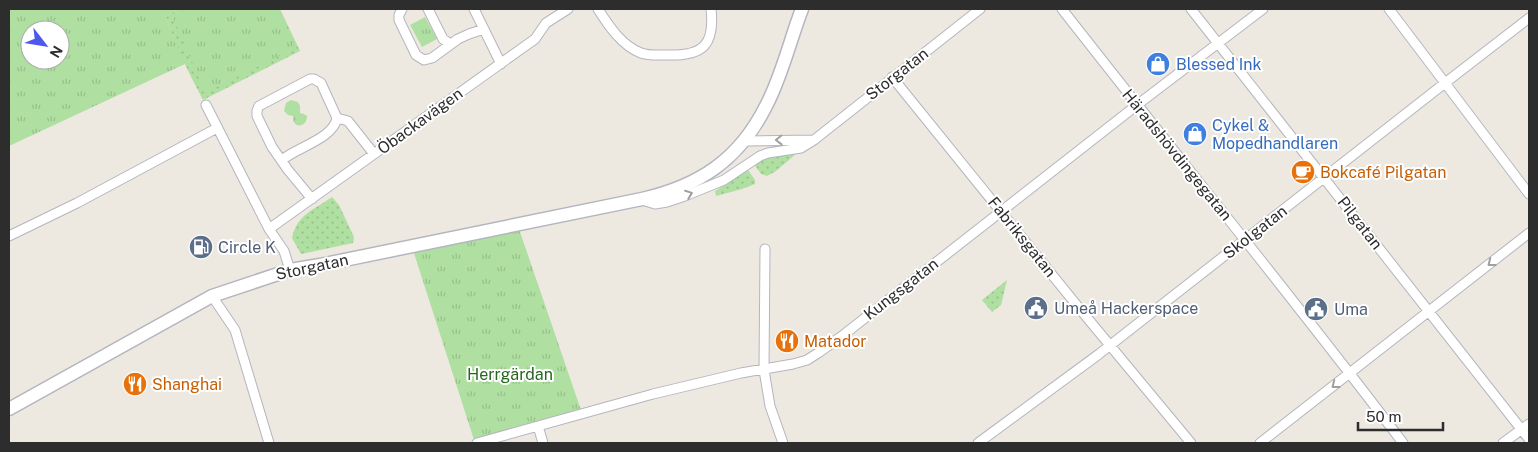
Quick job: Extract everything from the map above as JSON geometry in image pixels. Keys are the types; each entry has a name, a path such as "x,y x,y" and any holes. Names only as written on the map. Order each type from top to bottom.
{"street":[{"path":"402,9 399,20 416,55 424,60 432,58 450,44 468,34 484,29"},
{"path":"428,9 443,38 450,44"},
{"path":"474,9 501,64"},
{"path":"598,9 616,34 640,53 646,55 685,56 701,49 708,40 712,21 711,9"},
{"name":"Storgatan","path":"9,408 212,296 290,270 642,199 676,190 700,178 721,164 745,141 767,106 802,9"},
{"name":"Storgatan","path":"642,199 655,204 686,196 724,180 760,156 801,148 814,140 980,9"},
{"name":"Häradshövdingegatan","path":"1062,9 1246,240 1403,443"},
{"name":"Pilgatan","path":"1191,9 1429,312 1526,427 1529,439"},
{"name":"Kungsgatan","path":"477,443 653,394 806,360 818,353 1263,9"},
{"path":"1389,9 1529,194"},
{"name":"Öbackavägen","path":"269,230 535,39 546,23 563,10"},
{"name":"Skolgatan","path":"983,442 1246,240 1529,18"},
{"name":"Fabriksgatan","path":"892,77 1191,443"},
{"path":"282,160 301,150 333,128 338,118 321,83 314,79 310,79 259,106 257,110 257,116 272,147 282,160 312,199"},
{"path":"206,105 269,230 284,251 290,270"},
{"path":"338,118 348,120 374,154"},
{"path":"9,236 77,203 217,128"},
{"path":"745,141 814,140"},
{"path":"1260,443 1529,233"},
{"path":"765,249 764,370 770,406 783,443"},
{"path":"212,296 235,330 269,443"},
{"path":"538,426 543,443"},
{"path":"1503,443 1526,427"}],"green space":[{"path":"9,9 178,9 166,17 185,64 9,146"},
{"path":"178,9 280,9 300,51 203,100 178,49 166,17"},
{"path":"187,9 279,9 295,48 205,93 173,17"},
{"path":"425,17 437,39 422,47 410,25"},
{"path":"291,100 298,102 300,113 307,116 305,123 302,125 297,125 293,120 293,116 288,115 284,111 286,103"},
{"path":"796,154 767,176 761,174 754,164 771,157"},
{"path":"748,170 755,180 755,184 716,196 715,191"},
{"path":"332,197 339,205 354,237 353,243 301,254 292,238 294,230 307,213"},
{"name":"Herrgärdan","path":"518,226 582,413 475,443 412,247"},
{"path":"1007,280 1001,305 992,312 982,300"}],"place":[{"name":"Blessed Ink","path":"1158,64"},
{"name":"Cykel & Mopedhandlaren","path":"1195,134"},
{"name":"Bokcafé Pilgatan","path":"1303,172"},
{"name":"Circle K","path":"201,247"},
{"name":"Umeå Hackerspace","path":"1036,308"},
{"name":"Uma","path":"1316,309"},
{"name":"Matador","path":"787,341"},
{"name":"Shanghai","path":"135,384"}]}
